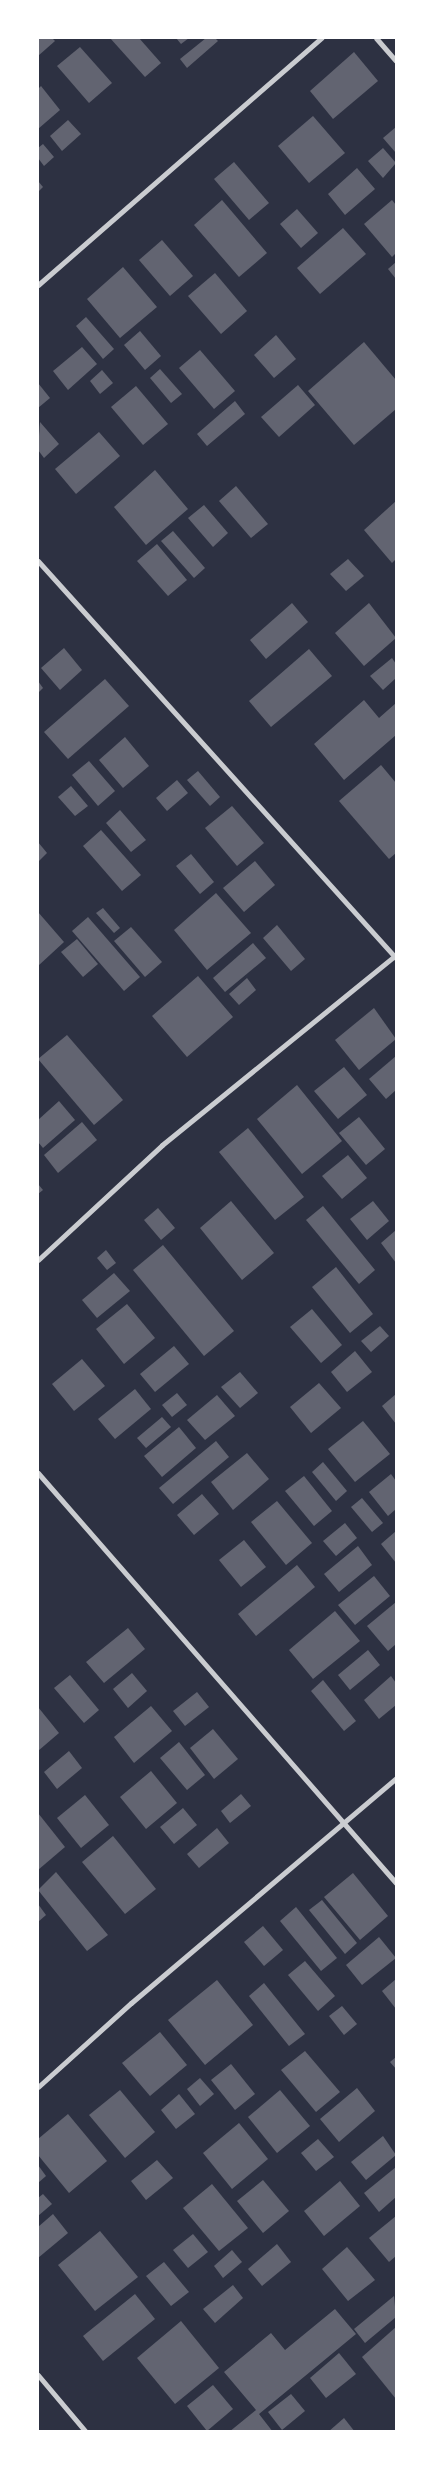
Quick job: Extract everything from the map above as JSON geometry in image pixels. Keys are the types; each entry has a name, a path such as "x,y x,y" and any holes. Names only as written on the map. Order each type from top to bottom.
{"street":[{"path":"38,285 321,38"},
{"path":"376,38 396,60"},
{"path":"38,561 396,956 162,1145 38,1260"},
{"path":"38,1473 396,1883"},
{"path":"38,2087 131,2003 345,1824 396,1778"},
{"path":"38,2375 86,2432"}],"building":[{"path":"38,38 52,38 55,41 38,56"},
{"path":"110,38 139,38 161,63 145,77"},
{"path":"176,38 189,38 181,44"},
{"path":"206,38 215,38 218,41 187,68 180,59"},
{"path":"80,47 112,83 89,103 57,66"},
{"path":"354,52 378,81 333,119 310,91"},
{"path":"41,86 60,110 38,129 38,89"},
{"path":"313,116 345,153 309,183 278,146"},
{"path":"68,120 81,134 62,151 50,136"},
{"path":"396,127 396,153 383,138"},
{"path":"43,144 54,157 44,166 38,158 38,148"},
{"path":"383,148 396,163 383,178 368,161"},
{"path":"234,162 269,203 249,220 214,179"},
{"path":"357,168 375,189 345,215 328,194"},
{"path":"38,181 43,187 38,192"},
{"path":"222,200 267,253 239,277 194,225"},
{"path":"392,200 396,205 396,253 392,257 364,224"},
{"path":"297,209 318,233 301,248 280,224"},
{"path":"343,228 366,254 320,294 297,268"},
{"path":"162,240 193,276 170,296 139,260"},
{"path":"396,262 396,279 388,269"},
{"path":"123,267 157,307 120,338 87,299"},
{"path":"215,273 247,311 221,334 188,296"},
{"path":"86,317 114,349 103,359 76,326"},
{"path":"140,331 161,356 145,370 124,345"},
{"path":"276,335 296,359 274,378 254,355"},
{"path":"364,342 396,380 396,409 354,445 308,391"},
{"path":"82,347 97,364 68,390 53,371"},
{"path":"200,350 235,391 214,409 179,368"},
{"path":"160,369 182,394 171,403 150,378"},
{"path":"102,370 113,383 100,394 90,381"},
{"path":"38,383 50,398 38,408"},
{"path":"298,385 315,405 279,437 261,417"},
{"path":"136,386 168,424 143,445 111,407"},
{"path":"235,401 245,414 207,446 197,434"},
{"path":"40,422 59,444 44,458 38,450"},
{"path":"99,432 120,456 76,494 55,469"},
{"path":"155,470 188,509 146,545 114,507"},
{"path":"236,486 268,524 251,538 219,501"},
{"path":"396,501 396,559 392,563 364,530"},
{"path":"204,505 228,533 213,547 188,518"},
{"path":"173,531 205,568 194,578 161,541"},
{"path":"157,544 187,580 168,596 137,561"},
{"path":"348,559 364,576 346,591 330,574"},
{"path":"292,603 308,622 266,659 250,640"},
{"path":"369,603 396,638 364,666 335,633"},
{"path":"64,648 82,670 60,690 41,668"},
{"path":"309,649 332,676 271,727 249,701"},
{"path":"392,658 396,664 396,678 383,690 370,676"},
{"path":"105,679 129,706 68,759 44,732"},
{"path":"38,681 43,688 38,693"},
{"path":"364,700 379,718 396,703 396,735 344,780 314,744"},
{"path":"125,737 149,766 123,788 99,760"},
{"path":"89,761 115,791 98,806 72,775"},
{"path":"381,765 396,783 396,853 389,859 339,801"},
{"path":"198,771 220,797 210,806 187,780"},
{"path":"177,780 188,793 167,811 156,798"},
{"path":"71,786 88,806 75,816 58,797"},
{"path":"232,806 264,843 237,866 205,828"},
{"path":"120,810 146,840 131,852 106,823"},
{"path":"101,830 141,875 122,891 83,846"},
{"path":"38,842 47,853 38,862"},
{"path":"191,854 214,882 200,894 176,866"},
{"path":"255,861 275,885 244,912 223,888"},
{"path":"216,893 251,933 207,970 174,930"},
{"path":"103,908 120,928 114,933 96,913"},
{"path":"38,912 64,942 38,966"},
{"path":"88,917 140,977 124,991 72,931"},
{"path":"277,925 305,959 291,971 263,938"},
{"path":"131,927 162,962 145,977 114,941"},
{"path":"77,939 98,964 83,977 61,952"},
{"path":"253,943 266,958 225,992 213,978"},
{"path":"198,976 233,1017 187,1057 152,1016"},
{"path":"247,978 256,990 239,1005 229,994"},
{"path":"374,1008 396,1039 359,1070 335,1040"},
{"path":"67,1035 123,1100 94,1125 38,1059"},
{"path":"396,1056 396,1090 386,1099 369,1079"},
{"path":"344,1067 367,1095 338,1119 314,1091"},
{"path":"297,1085 342,1141 302,1174 257,1119"},
{"path":"59,1101 75,1120 43,1148 38,1142 38,1120"},
{"path":"359,1117 385,1149 366,1165 339,1133"},
{"path":"82,1122 97,1140 58,1173 44,1155"},
{"path":"248,1128 304,1197 275,1220 219,1152"},
{"path":"348,1155 367,1178 342,1199 322,1176"},
{"path":"38,1184 43,1190 38,1194"},
{"path":"231,1201 274,1253 242,1280 200,1228"},
{"path":"373,1201 389,1221 367,1240 350,1219"},
{"path":"323,1206 375,1270 359,1284 306,1220"},
{"path":"158,1208 175,1228 161,1240 144,1220"},
{"path":"396,1230 396,1263 381,1243"},
{"path":"163,1245 234,1331 204,1356 133,1270"},
{"path":"106,1250 116,1263 107,1270 97,1258"},
{"path":"336,1267 373,1314 350,1333 312,1287"},
{"path":"114,1273 130,1291 97,1318 82,1300"},
{"path":"127,1304 155,1338 124,1364 96,1329"},
{"path":"312,1309 342,1345 321,1363 290,1327"},
{"path":"380,1326 389,1336 371,1352 361,1341"},
{"path":"174,1346 189,1364 155,1392 140,1374"},
{"path":"355,1351 372,1372 347,1392 331,1372"},
{"path":"82,1359 105,1386 74,1411 52,1384"},
{"path":"240,1372 258,1393 240,1408 221,1387"},
{"path":"319,1383 341,1408 311,1433 290,1407"},
{"path":"135,1389 151,1409 115,1439 98,1419"},
{"path":"177,1393 187,1405 172,1417 162,1405"},
{"path":"396,1394 396,1424 382,1406"},
{"path":"217,1395 235,1416 205,1440 187,1420"},
{"path":"162,1417 171,1427 146,1448 137,1438"},
{"path":"363,1421 390,1454 355,1482 328,1449"},
{"path":"179,1427 196,1448 162,1477 144,1456"},
{"path":"216,1441 229,1457 173,1504 159,1488"},
{"path":"247,1453 269,1479 233,1510 211,1482"},
{"path":"323,1462 347,1491 336,1501 312,1472"},
{"path":"391,1474 396,1481 396,1509 388,1516 369,1492"},
{"path":"304,1476 332,1511 314,1526 285,1491"},
{"path":"202,1494 219,1514 194,1535 177,1515"},
{"path":"362,1498 383,1523 372,1532 351,1507"},
{"path":"277,1501 312,1543 286,1565 251,1522"},
{"path":"345,1523 357,1538 336,1556 323,1541"},
{"path":"396,1531 396,1563 381,1544"},
{"path":"244,1540 266,1567 241,1587 219,1560"},
{"path":"358,1546 372,1565 339,1592 324,1574"},
{"path":"297,1565 315,1587 256,1636 238,1614"},
{"path":"374,1576 390,1596 355,1625 338,1605"},
{"path":"396,1602 396,1644 388,1651 367,1626"},
{"path":"335,1611 360,1641 313,1679 289,1650"},
{"path":"128,1628 145,1649 104,1683 86,1662"},
{"path":"368,1650 380,1665 350,1690 338,1675"},
{"path":"132,1673 147,1691 128,1708 113,1689"},
{"path":"70,1675 99,1710 84,1723 54,1688"},
{"path":"391,1676 396,1683 396,1705 379,1719 364,1700"},
{"path":"323,1680 356,1721 344,1731 311,1691"},
{"path":"197,1692 209,1707 185,1726 173,1711"},
{"path":"151,1706 172,1731 134,1763 114,1737"},
{"path":"38,1707 59,1733 38,1751"},
{"path":"213,1729 238,1759 214,1779 190,1748"},
{"path":"179,1742 205,1775 187,1790 160,1758"},
{"path":"69,1751 82,1768 57,1789 44,1772"},
{"path":"151,1771 177,1803 146,1829 120,1797"},
{"path":"241,1794 251,1806 230,1823 221,1811"},
{"path":"85,1795 109,1825 81,1848 57,1818"},
{"path":"183,1808 197,1825 174,1844 160,1827"},
{"path":"38,1813 65,1847 38,1870"},
{"path":"217,1828 229,1843 199,1868 187,1854"},
{"path":"113,1836 156,1889 125,1914 82,1862"},
{"path":"56,1872 108,1935 87,1951 38,1890"},
{"path":"353,1873 388,1916 360,1940 324,1897"},
{"path":"322,1900 357,1943 345,1954 309,1910"},
{"path":"38,1904 46,1915 38,1922"},
{"path":"296,1907 337,1958 321,1971 280,1921"},
{"path":"263,1926 283,1950 264,1966 244,1942"},
{"path":"379,1937 396,1958 362,1985 346,1965"},
{"path":"305,1961 335,1996 318,2011 288,1975"},
{"path":"396,1979 396,2009 382,1991"},
{"path":"217,1980 253,2025 205,2065 168,2020"},
{"path":"264,1983 305,2034 289,2046 249,1996"},
{"path":"342,2006 357,2024 344,2035 329,2016"},
{"path":"160,2032 187,2065 150,2096 122,2063"},
{"path":"305,2051 340,2092 316,2112 281,2070"},
{"path":"396,2057 396,2069 390,2062"},
{"path":"231,2064 255,2094 235,2110 211,2080"},
{"path":"200,2078 214,2094 200,2106 187,2089"},
{"path":"357,2088 375,2111 339,2142 320,2119"},
{"path":"120,2090 155,2132 125,2158 89,2115"},
{"path":"280,2090 310,2126 277,2153 248,2117"},
{"path":"179,2094 195,2114 176,2129 161,2110"},
{"path":"68,2114 107,2161 69,2193 38,2155 38,2139"},
{"path":"239,2123 268,2159 232,2189 203,2153"},
{"path":"383,2136 396,2155 366,2180 351,2162"},
{"path":"318,2139 334,2157 316,2171 301,2153"},
{"path":"157,2160 173,2178 146,2200 131,2181"},
{"path":"38,2165 46,2176 38,2183"},
{"path":"396,2167 396,2197 379,2212 364,2193"},
{"path":"263,2180 289,2211 263,2233 237,2201"},
{"path":"340,2181 360,2206 324,2236 304,2211"},
{"path":"212,2184 248,2228 219,2251 183,2208"},
{"path":"43,2194 52,2204 38,2216 38,2198"},
{"path":"53,2214 68,2233 38,2258 38,2227"},
{"path":"396,2216 396,2256 389,2262 369,2238"},
{"path":"100,2231 138,2277 95,2311 58,2265"},
{"path":"193,2234 208,2252 188,2268 173,2250"},
{"path":"277,2244 291,2262 262,2286 248,2269"},
{"path":"347,2247 375,2280 348,2301 322,2269"},
{"path":"232,2250 242,2262 223,2278 214,2266"},
{"path":"164,2262 189,2292 171,2306 146,2276"},
{"path":"233,2285 243,2298 215,2323 203,2309"},
{"path":"135,2294 155,2319 103,2361 83,2336"},
{"path":"394,2296 396,2317 365,2343 354,2329"},
{"path":"335,2309 356,2334 259,2414 273,2432 229,2432 256,2410 224,2372 271,2333 285,2350"},
{"path":"181,2321 219,2368 175,2404 137,2358"},
{"path":"396,2327 396,2399 362,2357"},
{"path":"339,2353 356,2374 326,2398 310,2378"},
{"path":"213,2385 233,2409 207,2431 187,2406"},
{"path":"291,2394 305,2411 282,2430 268,2412"},
{"path":"344,2418 355,2432 328,2432"}]}
